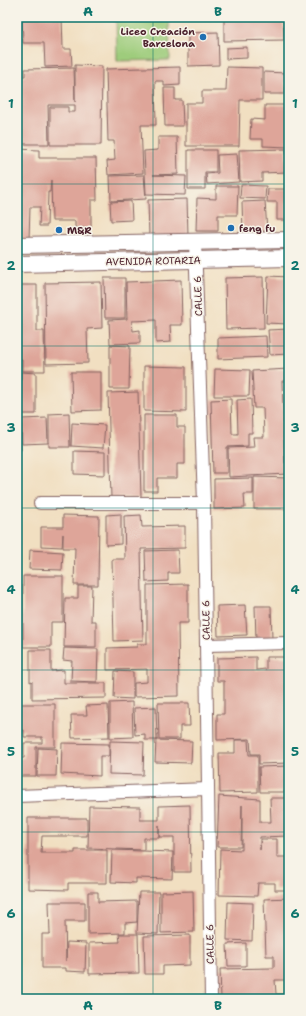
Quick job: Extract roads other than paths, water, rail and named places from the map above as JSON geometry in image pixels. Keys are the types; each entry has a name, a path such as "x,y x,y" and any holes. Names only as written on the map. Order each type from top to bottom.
{"street":[{"name":"AVENIDA ROTARIA","path":"17,245 289,240"},
{"name":"CALLE 6","path":"195,241 197,260 204,502 211,999"},
{"name":"AVENIDA ROTARIA","path":"17,264 289,258"},
{"path":"40,503 204,502"},
{"path":"206,645 289,643"},
{"path":"17,796 208,790"}],"place":[{"name":"Liceo Creación Barcelona","path":"203,37"},
{"name":"feng fu","path":"231,228"},
{"name":"M&R","path":"59,230"}]}
